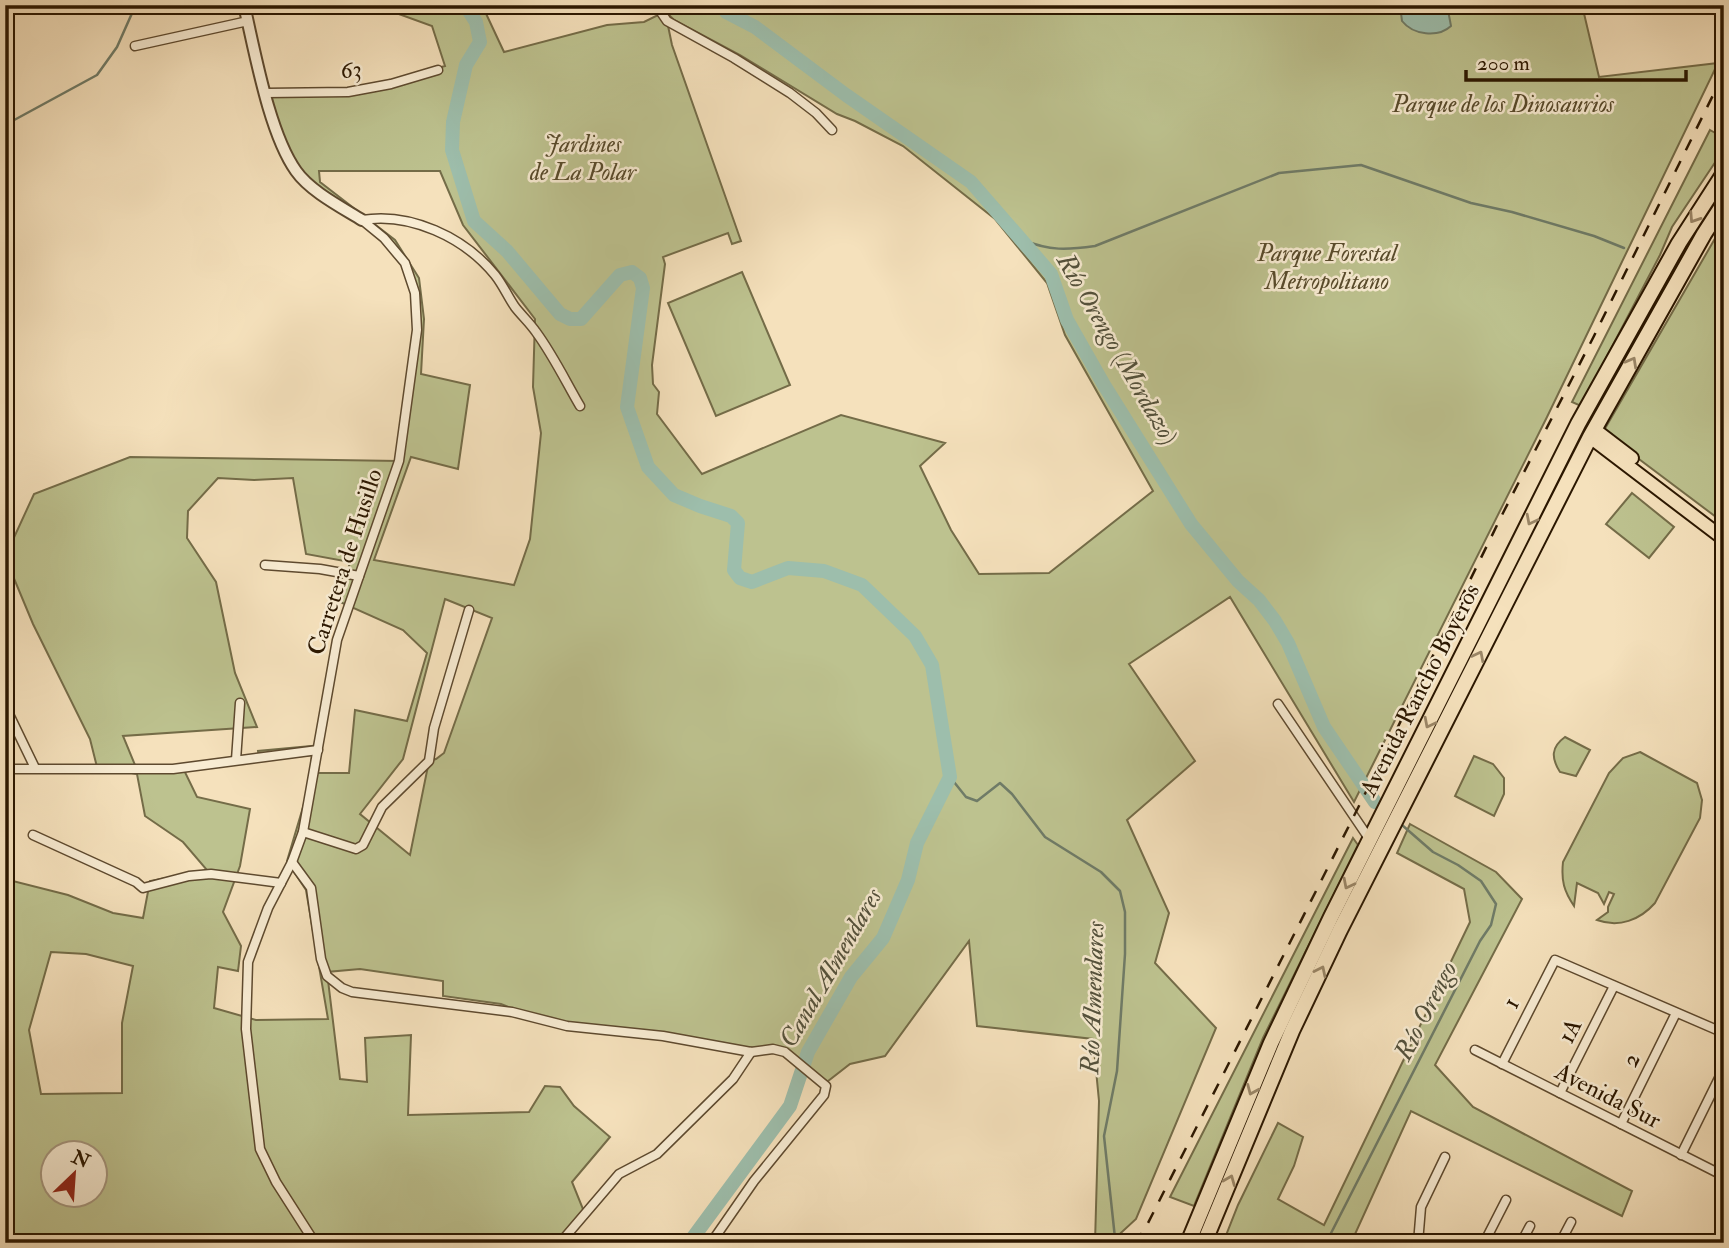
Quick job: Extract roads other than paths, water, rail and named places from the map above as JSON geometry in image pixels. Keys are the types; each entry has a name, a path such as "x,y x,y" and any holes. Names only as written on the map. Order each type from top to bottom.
{"highway":[{"name":"Avenida Rancho Boyeros","path":"1204,1243 1292,1031 1385,826 1561,458 1679,243 1724,173"},
{"name":"Avenida Rancho Boyeros","path":"1397,801 1593,430 1724,203"},
{"path":"1561,458 1593,430 1583,421 1592,400"},
{"name":"Avenida Rancho Boyeros","path":"1188,1243 1271,1043 1370,839 1385,826"}],"main road":[{"path":"1593,430 1724,529"},
{"path":"1593,430 1724,539"}],"street":[{"name":"Carretera de Husillo","path":"245,5 279,140 297,173 384,238 405,263 415,293 417,330 399,461 334,655 303,832 292,862 268,908 248,962 246,1029 260,1149 276,1182 315,1243"},
{"path":"656,5 667,21 790,93 816,113 832,130"},
{"path":"135,46 247,21"},
{"name":"63","path":"266,93 348,92 391,84 438,70"},
{"path":"362,220 381,217 420,223 482,262 496,276 514,306 537,333 580,407"},
{"path":"265,565 320,569 359,576"},
{"path":"303,832 356,849 363,845 382,807 429,761 434,728 469,610"},
{"path":"236,761 240,703"},
{"path":"1278,704 1370,839"},
{"path":"5,706 35,768"},
{"path":"5,769 173,769 318,750"},
{"path":"33,835 136,882 143,888 189,876 211,874 281,883"},
{"path":"292,862 312,888 321,959 327,976 342,988 352,992 512,1012 567,1026 663,1036 751,1052 773,1049 785,1052 827,1086 824,1095 754,1181 711,1243"},
{"name":"1","path":"1502,1063 1555,960 1614,986"},
{"path":"1614,986 1724,1033"},
{"name":"1A","path":"1560,1093 1614,986"},
{"name":"2","path":"1621,1124 1676,1013"},
{"name":"Avenida Sur","path":"1475,1050 1724,1176"},
{"path":"560,1243 619,1174 657,1154 733,1079 751,1052"},
{"path":"1681,1155 1724,1068"},
{"path":"1418,1243 1420,1207 1445,1157"},
{"path":"1484,1243 1506,1200"},
{"path":"1560,1243 1571,1222"},
{"path":"1521,1243 1530,1226"}],"waterway":[{"path":"5,125 97,75 117,47 133,11 133,5"},
{"name":"Río Almendares","path":"465,5 476,22 480,42 466,65 453,122 452,150 474,221 507,251 560,314 570,319 581,319 620,275 632,272 640,278 643,288 627,407 648,467 674,495 731,516 738,523 734,570 740,578 752,582 788,568 824,571 862,585 915,636 932,665 950,777 917,843 908,880 883,938 851,977 808,1052 790,1106 689,1243"},
{"name":"Río Orengo (Mordazo)","path":"721,5 726,12 755,27 846,95 971,182 1051,274 1067,320 1104,385 1191,524 1275,621 1288,643 1324,727 1375,802"},
{"path":"1023,240 1059,249 1095,246 1279,173 1361,165 1471,203 1594,236 1624,248"},
{"name":"Río Almendares","path":"950,777 966,797 977,801 1000,783 1012,794 1045,837 1101,872 1120,891 1125,912 1125,954 1117,1071 1104,1136 1115,1238 1113,1243"},
{"name":"Río Orengo","path":"1326,1243 1480,941 1491,925 1496,904 1481,881 1433,852 1402,825"}],"railway":[{"path":"1135,1243 1146,1227 1360,804 1724,73"}],"park label":[{"name":"Parque de los Dinosaurios","path":"1503,104"},
{"name":"Jardines de La Polar","path":"583,158"},
{"name":"Parque Forestal Metropolitano","path":"1327,267"}],"water label":[{"name":"Canal Almendares","path":"831,968"}]}
